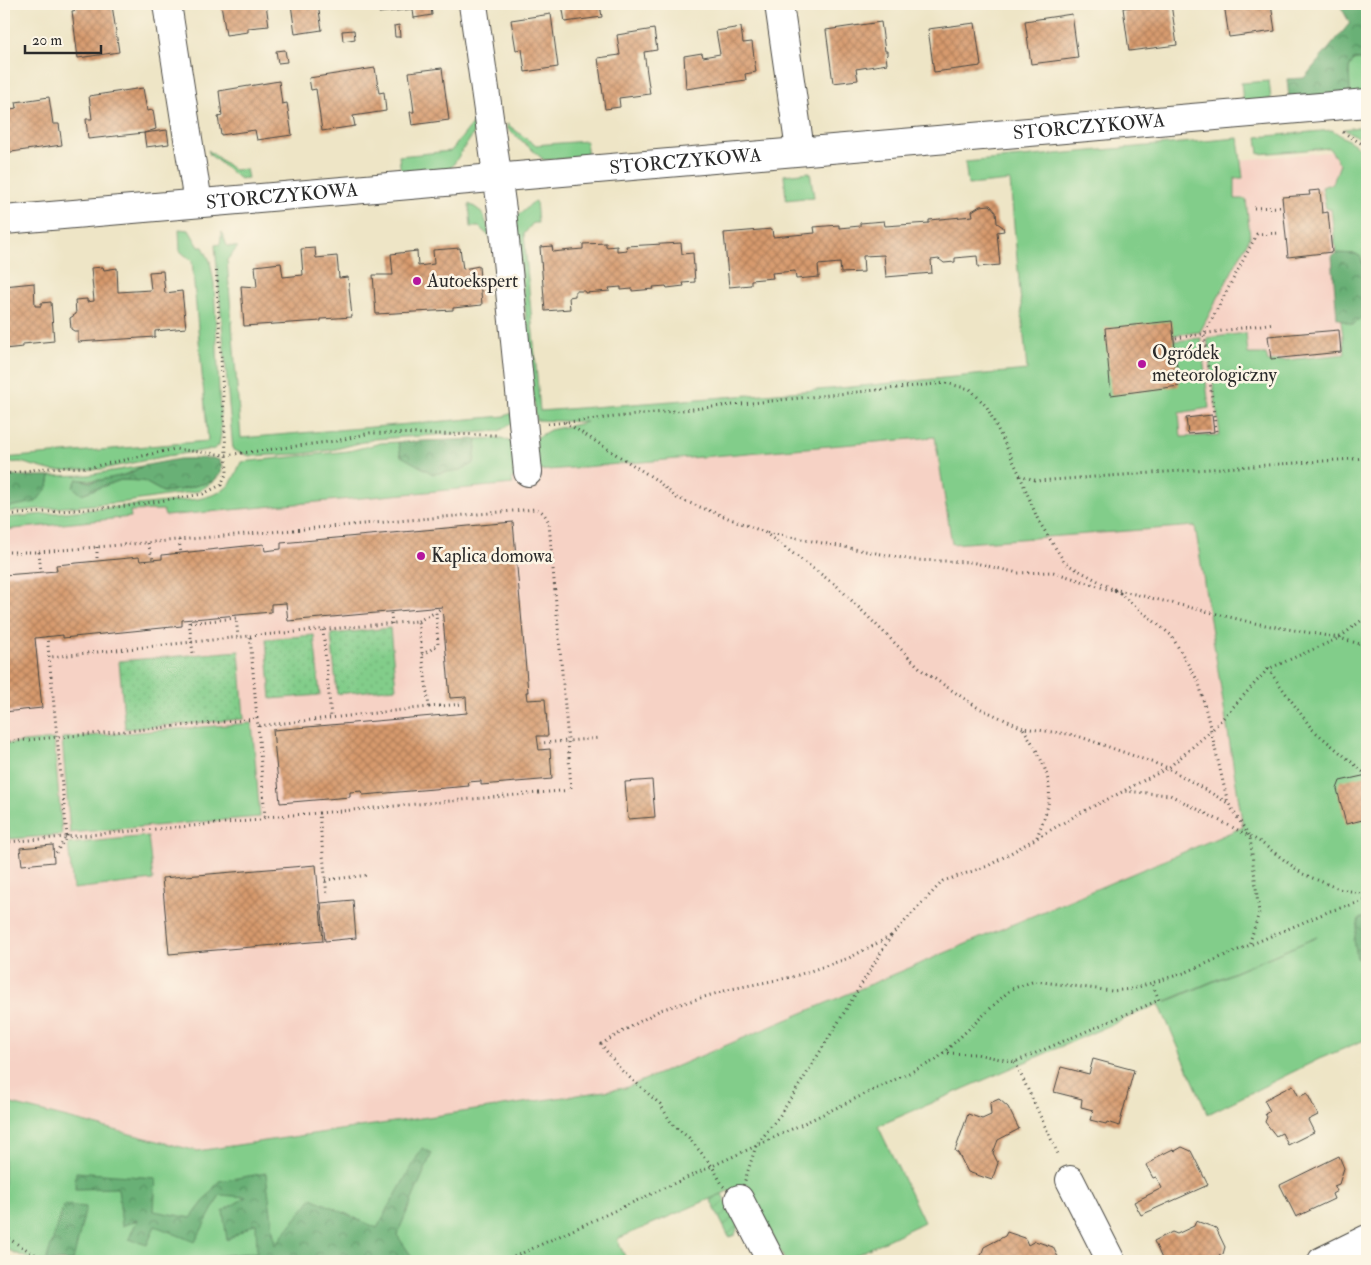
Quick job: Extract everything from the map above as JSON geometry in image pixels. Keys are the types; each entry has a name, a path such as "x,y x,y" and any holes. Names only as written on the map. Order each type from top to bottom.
{"street":[{"path":"167,4 198,203"},
{"path":"473,4 502,210 528,472"},
{"path":"779,4 800,150"},
{"name":"STORCZYKOWA","path":"4,220 800,150 1367,103"},
{"path":"1070,1180 1111,1261"},
{"path":"739,1199 771,1261"},
{"path":"1322,1261 1367,1239"}],"path":[{"path":"1337,128 1367,147"},
{"path":"1254,208 1280,207"},
{"path":"1216,431 1204,334 1256,234 1281,233"},
{"path":"4,515 128,506 203,494 221,484 227,472 216,262"},
{"path":"1176,338 1274,323"},
{"path":"4,474 46,468 91,467 174,449 226,455 336,441 370,433 510,435 523,426 945,384 970,389 987,407 1020,475 1038,520 1065,563 1120,593"},
{"path":"565,422 655,480 677,498 764,532 913,560 971,562 1018,573 1053,572 1120,593"},
{"path":"1020,475 1037,481 1367,458"},
{"path":"4,552 39,552 540,510 549,524 572,790 7,842 4,800"},
{"path":"764,532 837,586 923,671 976,708 1023,728 1075,735 1168,768 1228,803"},
{"path":"179,540 181,553"},
{"path":"148,542 153,560"},
{"path":"97,547 97,561"},
{"path":"39,552 42,572"},
{"path":"1249,946 1259,913 1250,837 1228,803 1199,684 1171,634 1114,589 1254,624 1339,638 1367,646"},
{"path":"50,657 238,636 418,621 438,610 438,645 422,655"},
{"path":"391,613 392,624"},
{"path":"891,936 849,958 792,977 731,989 660,1010 601,1044 621,1070 660,1104 672,1124 689,1138 712,1166 723,1186 739,1199 756,1146 800,1086 891,936 943,881 988,866 1082,812 1168,768 1211,731 1268,669 1339,638 1367,616"},
{"path":"193,652 190,622 236,618 238,636"},
{"path":"418,621 429,707"},
{"path":"322,630 331,718"},
{"path":"47,636 67,836 55,854"},
{"path":"250,636 265,817"},
{"path":"1268,669 1312,729 1367,775"},
{"path":"258,726 462,704"},
{"path":"4,742 258,719"},
{"path":"1023,728 1041,757 1047,778 1049,800 1036,838"},
{"path":"540,743 600,738"},
{"path":"1124,791 1170,795 1259,841 1303,874 1339,889 1367,894"},
{"path":"319,813 327,896"},
{"path":"325,880 369,876"},
{"path":"505,1261 756,1146 936,1060 1011,989 1035,981 1112,991 1132,989 1184,973 1330,911 1367,900"},
{"path":"942,1054 976,1054 1015,1062 1159,1000 1152,983"},
{"path":"1015,1062 1070,1180"},
{"path":"4,1236 46,1261"}],"shaded area":[{"path":"1338,151 1367,170 1367,435 1035,467 1010,181"},
{"path":"935,437 952,544 1195,526 1243,827 625,1088 197,1151 4,1102 4,519"}],"green space":[{"path":"1339,4 1361,4 1367,17 1367,66 1365,61 1354,59 1349,68 1350,94 1289,98 1287,79 1304,78 1350,23"},
{"path":"1354,59 1365,61 1367,66 1367,92 1350,94 1349,68"},
{"path":"1269,81 1271,99 1243,102 1241,83"},
{"path":"473,123 474,133 451,168 401,175 399,156 451,151"},
{"path":"507,124 535,145 586,141 588,157 544,160 508,129"},
{"path":"1367,126 1367,143 1344,129"},
{"path":"1332,130 1367,152 1367,280 1361,257 1356,254 1336,253 1331,209 1326,209 1322,187 1333,183 1340,164 1329,148 1259,154 1257,137"},
{"path":"1238,138 1243,178 1235,178 1235,199 1246,199 1250,237 1200,332 1174,335 1175,341 1201,338 1209,408 1179,413 1181,437 1220,435 1207,338 1246,333 1248,354 1266,354 1268,362 1345,354 1341,320 1353,324 1367,313 1367,916 1359,920 1357,958 1367,964 1367,1039 1319,1059 1208,1114 1159,1004 878,1126 924,1222 844,1261 785,1261 747,1183 617,1239 627,1261 33,1261 4,1248 4,1102 197,1151 625,1088 1243,827 1195,526 952,544 935,437 537,471 536,438 550,430 587,422 536,420 516,215 536,201 538,223 533,223 524,234 540,411 829,389 1027,370 1010,181 968,185 965,162","holes":["1317,937 1166,1002 1166,1001"]},
{"path":"208,150 234,170 246,169 248,178 240,179 210,155"},
{"path":"810,172 814,197 786,200 784,175"},
{"path":"469,204 484,217 490,237 479,227 471,227"},
{"path":"179,229 189,230 199,247 203,247 210,261 214,283 221,434 219,445 214,449 103,469 53,471 20,462 4,463 4,458 208,441 192,261 180,251"},
{"path":"222,232 227,246 238,247 227,260 241,438 505,416 512,413 513,423 499,431 375,439 332,450 301,454 250,456 233,450 215,245 220,244"},
{"path":"1336,253 1356,254 1361,257 1367,280 1367,313 1353,325 1337,318 1332,256"},
{"path":"502,438 513,443 515,477 512,478 513,484 165,516 163,510 130,511 131,517 4,530 4,518 198,499 215,494 226,488 234,478 241,462 349,451 381,443 398,442 401,456 473,463 477,439"},
{"path":"477,439 474,463 461,470 433,474 401,456 398,442"},
{"path":"213,458 219,460 222,466 221,473 214,481 179,490 163,492 143,481 121,480 81,494 73,487 77,479 91,482 129,474 142,466 179,459"},
{"path":"142,466 127,474 102,480 77,479 81,494 121,480 143,481 163,492 214,481 199,491 126,502 4,512 4,508 9,508 48,487 50,476 88,475"},
{"path":"4,476 50,476 48,487 36,502 4,508"},
{"path":"390,628 396,688 337,694 331,634"},
{"path":"314,635 320,695 271,699 266,639"},
{"path":"239,651 244,719 125,729 119,661"},
{"path":"252,723 260,817 70,833 62,738"},
{"path":"54,739 62,835 9,839 4,776 4,744"},
{"path":"148,836 153,880 73,889 68,844"},
{"path":"1367,916 1367,964 1357,958 1354,940 1359,919"},
{"path":"422,1148 432,1153 397,1235 415,1261 218,1261 218,1256 257,1252 256,1223 227,1240 223,1211 246,1197 220,1195 195,1242 155,1226 147,1245 129,1239 137,1220 122,1226 118,1188 75,1189 76,1172 156,1178 154,1211 191,1218 219,1181 266,1173 275,1245 312,1198 377,1228"},
{"path":"722,1194 738,1226 735,1235 729,1237 710,1199"},
{"path":"64,1205 86,1207 73,1261 46,1261"}],"building":[{"path":"76,4 116,4 112,5 119,52 78,58 72,11 77,10"},
{"path":"221,4 266,4 269,26 248,28 248,32 226,35"},
{"path":"291,4 318,4 322,30 295,34"},
{"path":"378,4 422,4 423,7 431,6 432,15 414,18 413,9 379,13"},
{"path":"562,4 600,4 602,17 565,22"},
{"path":"1171,4 1177,45 1129,51 1123,8"},
{"path":"1224,4 1271,4 1275,31 1229,37"},
{"path":"551,14 558,67 525,72 522,49 516,50 511,20"},
{"path":"1072,14 1078,58 1031,64 1025,21"},
{"path":"881,22 885,51 887,51 887,64 856,69 858,80 833,83 826,30"},
{"path":"975,23 981,66 934,72 928,29"},
{"path":"399,25 400,37 395,37 394,26"},
{"path":"741,27 743,43 752,42 756,72 745,74 746,80 686,89 684,56 702,53 703,57 720,54 716,31"},
{"path":"654,29 657,50 644,52 650,94 619,98 620,107 605,109 598,58 620,55 617,35"},
{"path":"354,30 355,39 343,41 342,31"},
{"path":"285,50 287,62 278,63 276,51"},
{"path":"375,68 379,93 384,92 386,111 353,116 355,126 322,131 316,89 311,90 309,78"},
{"path":"442,68 449,120 412,125 410,112 414,112 409,72"},
{"path":"279,81 282,104 287,103 292,135 257,140 255,130 221,135 218,117 222,116 219,91"},
{"path":"143,88 147,111 153,110 156,129 144,133 88,139 86,119 92,119 89,96"},
{"path":"49,97 53,124 59,124 62,145 4,153 4,110 17,108 16,102"},
{"path":"167,130 169,144 146,147 144,133"},
{"path":"1320,190 1322,213 1328,212 1332,252 1288,257 1282,197 1310,195 1309,191"},
{"path":"990,205 996,212 997,223 1003,227 1004,231 997,232 1000,265 978,267 977,256 955,258 955,262 944,263 939,259 931,260 932,273 886,277 884,255 863,256 864,272 841,273 840,263 818,265 819,277 796,279 795,271 772,273 773,278 751,280 751,285 729,287 724,233 772,229 773,237 815,233 814,227 839,225 839,228 860,226 860,223 884,221 885,226 929,223 929,220 973,216 972,211 980,206"},
{"path":"606,243 606,247 617,246 617,251 627,250 626,246 681,243 682,254 693,253 695,282 683,283 684,286 653,287 654,289 632,291 632,289 621,290 621,287 609,288 610,291 585,293 585,291 575,291 575,296 569,297 570,309 545,311 540,247 552,246 553,252 583,249 583,244"},
{"path":"315,248 316,258 337,256 339,278 348,277 352,317 244,326 241,286 257,287 255,266 281,263 283,277 303,275 301,249"},
{"path":"460,248 463,269 479,266 482,305 453,308 453,310 376,314 373,275 393,275 391,254 417,251 418,266 434,264 433,250"},
{"path":"103,267 104,270 117,268 118,292 151,290 149,272 163,271 165,293 182,291 186,328 155,331 155,337 78,342 78,331 71,329 70,318 76,314 75,300 87,299 87,302 94,301 91,268"},
{"path":"34,283 35,306 51,302 54,341 23,344 23,347 4,349 4,286"},
{"name":"Ogródek meteorologiczny","path":"1172,321 1179,386 1111,395 1105,328"},
{"path":"1339,330 1341,352 1271,359 1268,336"},
{"path":"1212,415 1214,432 1188,434 1186,418"},
{"path":"513,522 528,692 526,692 527,700 545,699 548,736 537,736 539,750 550,749 552,779 481,785 481,781 468,782 469,786 363,795 362,791 350,792 350,797 280,803 273,730 467,713 466,697 450,698 442,607 288,621 286,603 271,604 271,612 182,620 182,626 63,638 63,635 35,638 42,708 4,712 4,575 57,571 56,565 139,557 140,561 162,559 162,555 264,544 265,551 281,549 281,543"},
{"path":"1367,775 1367,819 1346,824 1337,789 1340,781"},
{"path":"652,780 655,817 628,819 625,782"},
{"path":"53,845 54,862 22,865 20,848"},
{"path":"316,865 323,941 169,954 162,878"},
{"path":"353,900 356,938 325,941 321,903"},
{"path":"1093,1059 1134,1070 1119,1126 1090,1120 1093,1110 1081,1107 1082,1099 1054,1092 1061,1067 1089,1074"},
{"path":"1293,1085 1299,1097 1307,1093 1318,1115 1308,1120 1314,1132 1288,1145 1282,1133 1276,1136 1265,1122 1267,1117 1265,1114 1270,1111 1264,1100"},
{"path":"999,1099 1008,1107 1019,1129 998,1140 993,1153 998,1163 992,1180 968,1172 955,1151 968,1114 982,1119 991,1115 990,1103"},
{"path":"1182,1147 1191,1151 1208,1185 1141,1215 1134,1202 1162,1188 1156,1177 1153,1178 1146,1165 1173,1149 1175,1151"},
{"path":"1339,1156 1344,1168 1339,1184 1334,1186 1337,1191 1332,1194 1334,1199 1296,1217 1280,1185"},
{"path":"1196,1221 1216,1228 1225,1247 1223,1254 1207,1261 1163,1261 1154,1241 1172,1232 1177,1234 1194,1226"},
{"path":"1007,1232 1025,1238 1028,1245 1035,1241 1053,1247 1060,1261 979,1261 984,1247 1005,1236"}],"place":[{"name":"Autoekspert","path":"417,281"},
{"name":"Ogródek meteorologiczny","path":"1142,364"},
{"name":"Kaplica domowa","path":"421,556"}]}
